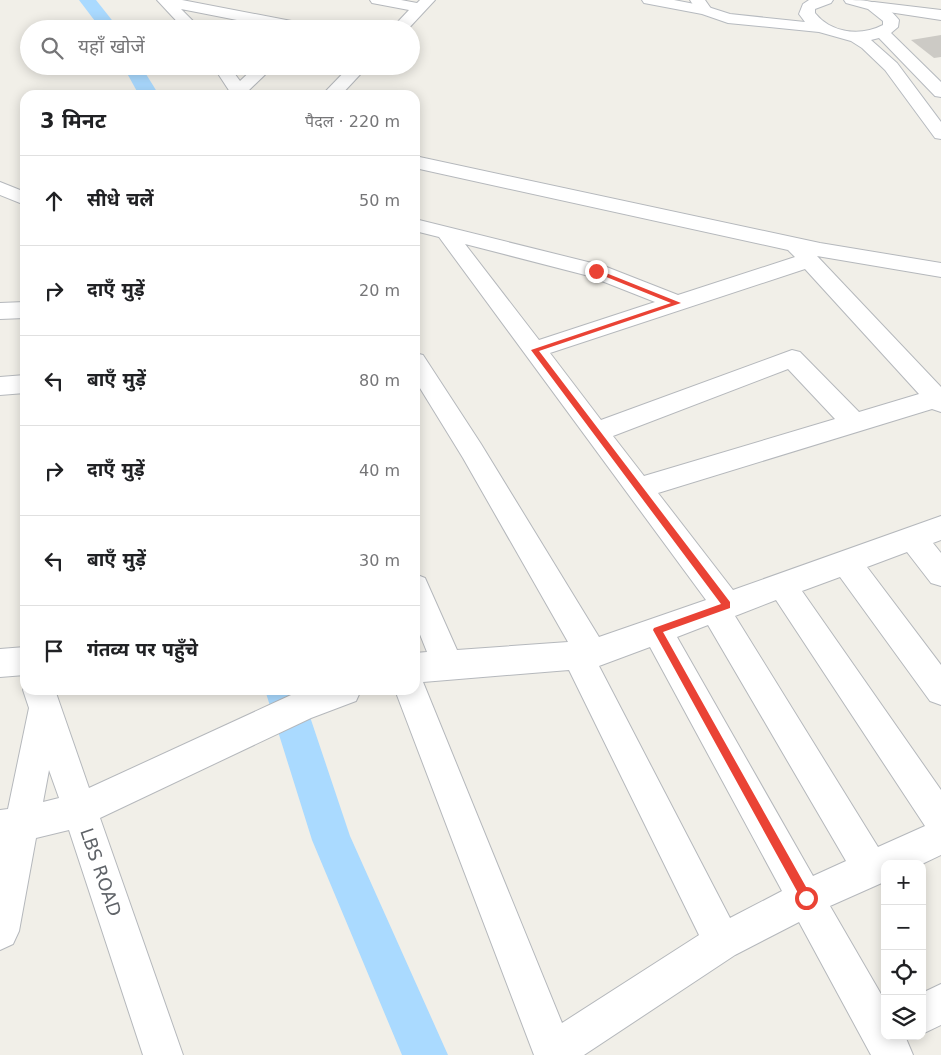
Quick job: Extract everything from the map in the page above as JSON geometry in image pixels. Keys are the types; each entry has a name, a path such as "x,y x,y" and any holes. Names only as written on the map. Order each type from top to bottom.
{"street":[{"path":"377,0 425,4"},
{"path":"649,0 808,16"},
{"path":"821,0 808,8 808,16 811,22 822,28"},
{"path":"851,0 874,6 941,15"},
{"path":"164,1 184,20"},
{"path":"164,1 261,20"},
{"path":"408,20 425,4"},
{"path":"701,5 728,18 822,28 854,36 870,36 886,28 941,23"},
{"path":"874,6 885,13 891,20 886,28"},
{"path":"886,28 941,92"},
{"path":"854,36 867,43 898,76 941,134"},
{"path":"227,75 238,90"},
{"path":"243,90 257,75"},
{"path":"336,90 351,75"},
{"path":"420,163 802,252 941,270"},
{"path":"0,188 20,197"},
{"path":"420,226 596,271 678,303"},
{"path":"446,233 639,488 721,607 871,869"},
{"path":"534,350 678,303 802,252"},
{"path":"639,488 854,423 939,400 802,252"},
{"path":"0,311 20,310"},
{"path":"596,432 792,358 854,423"},
{"path":"420,369 472,450 585,655 722,942"},
{"path":"0,386 20,384"},
{"path":"420,668 585,655 941,528"},
{"path":"912,538 941,574"},
{"path":"846,562 941,690"},
{"path":"782,586 941,820"},
{"path":"420,599 448,666"},
{"path":"658,630 881,1029"},
{"path":"0,663 20,661"},
{"path":"11,826 80,810 303,705 331,695"},
{"path":"412,695 554,1053 722,942 806,898 941,837"},
{"path":"0,931 11,826 42,700"},
{"name":"LBS ROAD","path":"42,700 163,1055"},
{"path":"926,1012 941,1004"}],"building":[{"path":"941,35 941,57 934,58 911,40"}],"waterway":[{"path":"87,0 103,20"},
{"path":"137,75 146,90"},
{"path":"285,695 332,840 425,1055"}],"route":[{"path":"596,271 678,303 534,350 727,605 658,630 806,898"}]}
